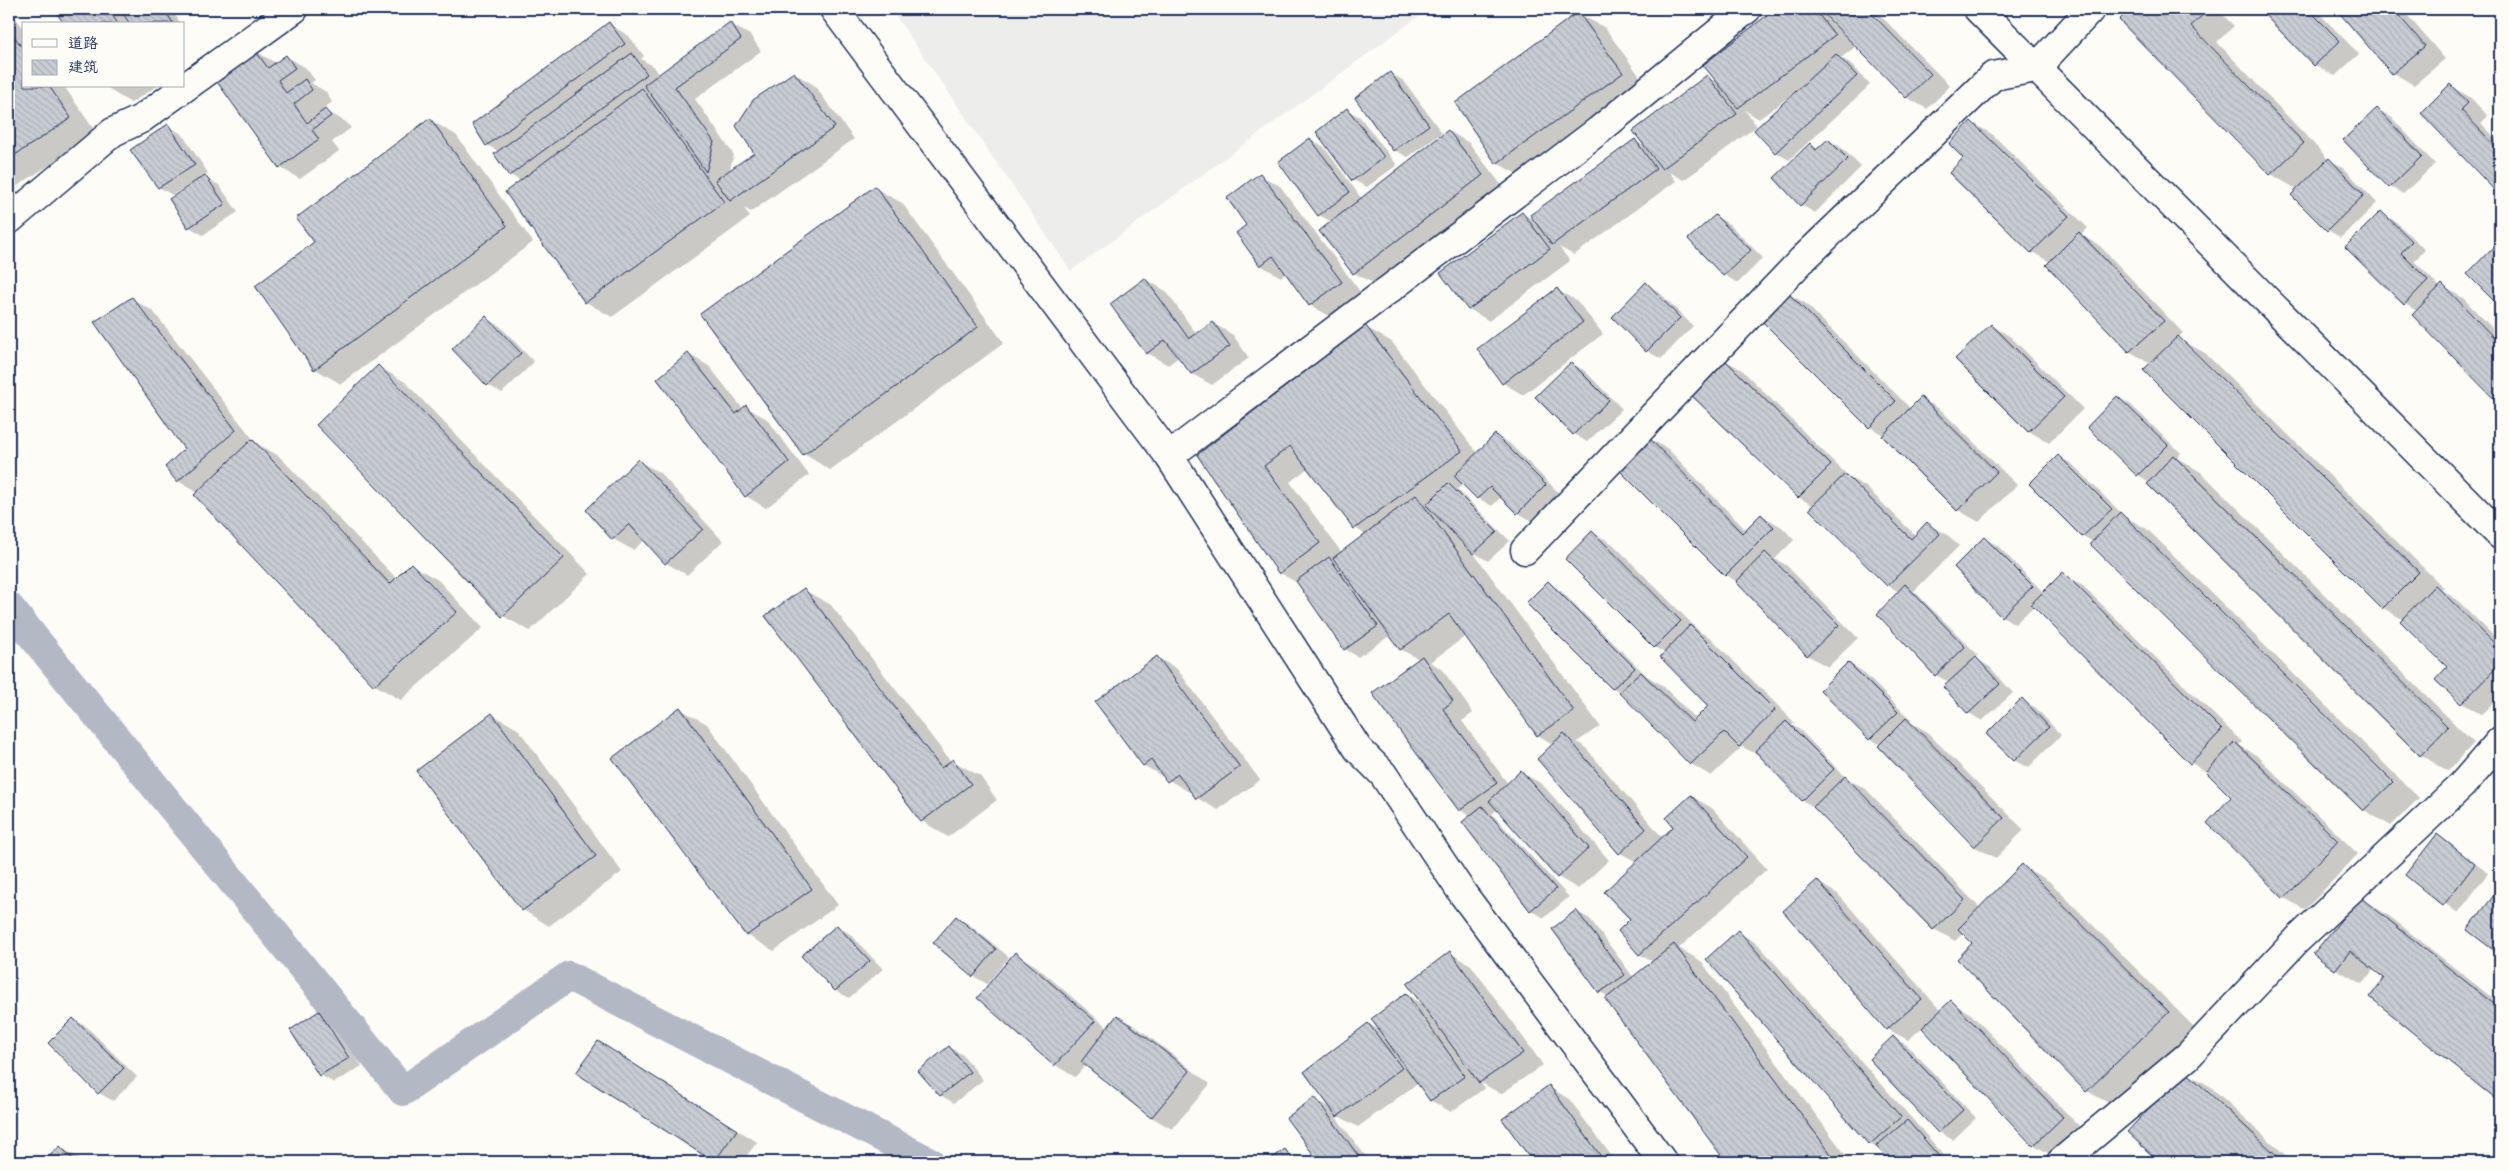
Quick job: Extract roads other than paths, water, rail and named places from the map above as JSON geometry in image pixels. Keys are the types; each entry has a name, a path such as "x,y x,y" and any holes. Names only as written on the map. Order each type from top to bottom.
{"street":[{"path":"185,87 294,9"},
{"path":"834,9 1169,456 1358,748 1383,774 1463,894 1663,1162"},
{"path":"1169,456 1598,131 1747,9"},
{"path":"1978,9 2500,534"},
{"path":"1525,550 1802,260 1993,76 2036,68 2091,9"},
{"path":"9,220 114,132 141,119 184,88"},
{"path":"2061,1162 2188,1056 2297,940 2462,785 2500,741"}],"waterway":[{"path":"9,607 403,1091 569,976 930,1162"}]}
